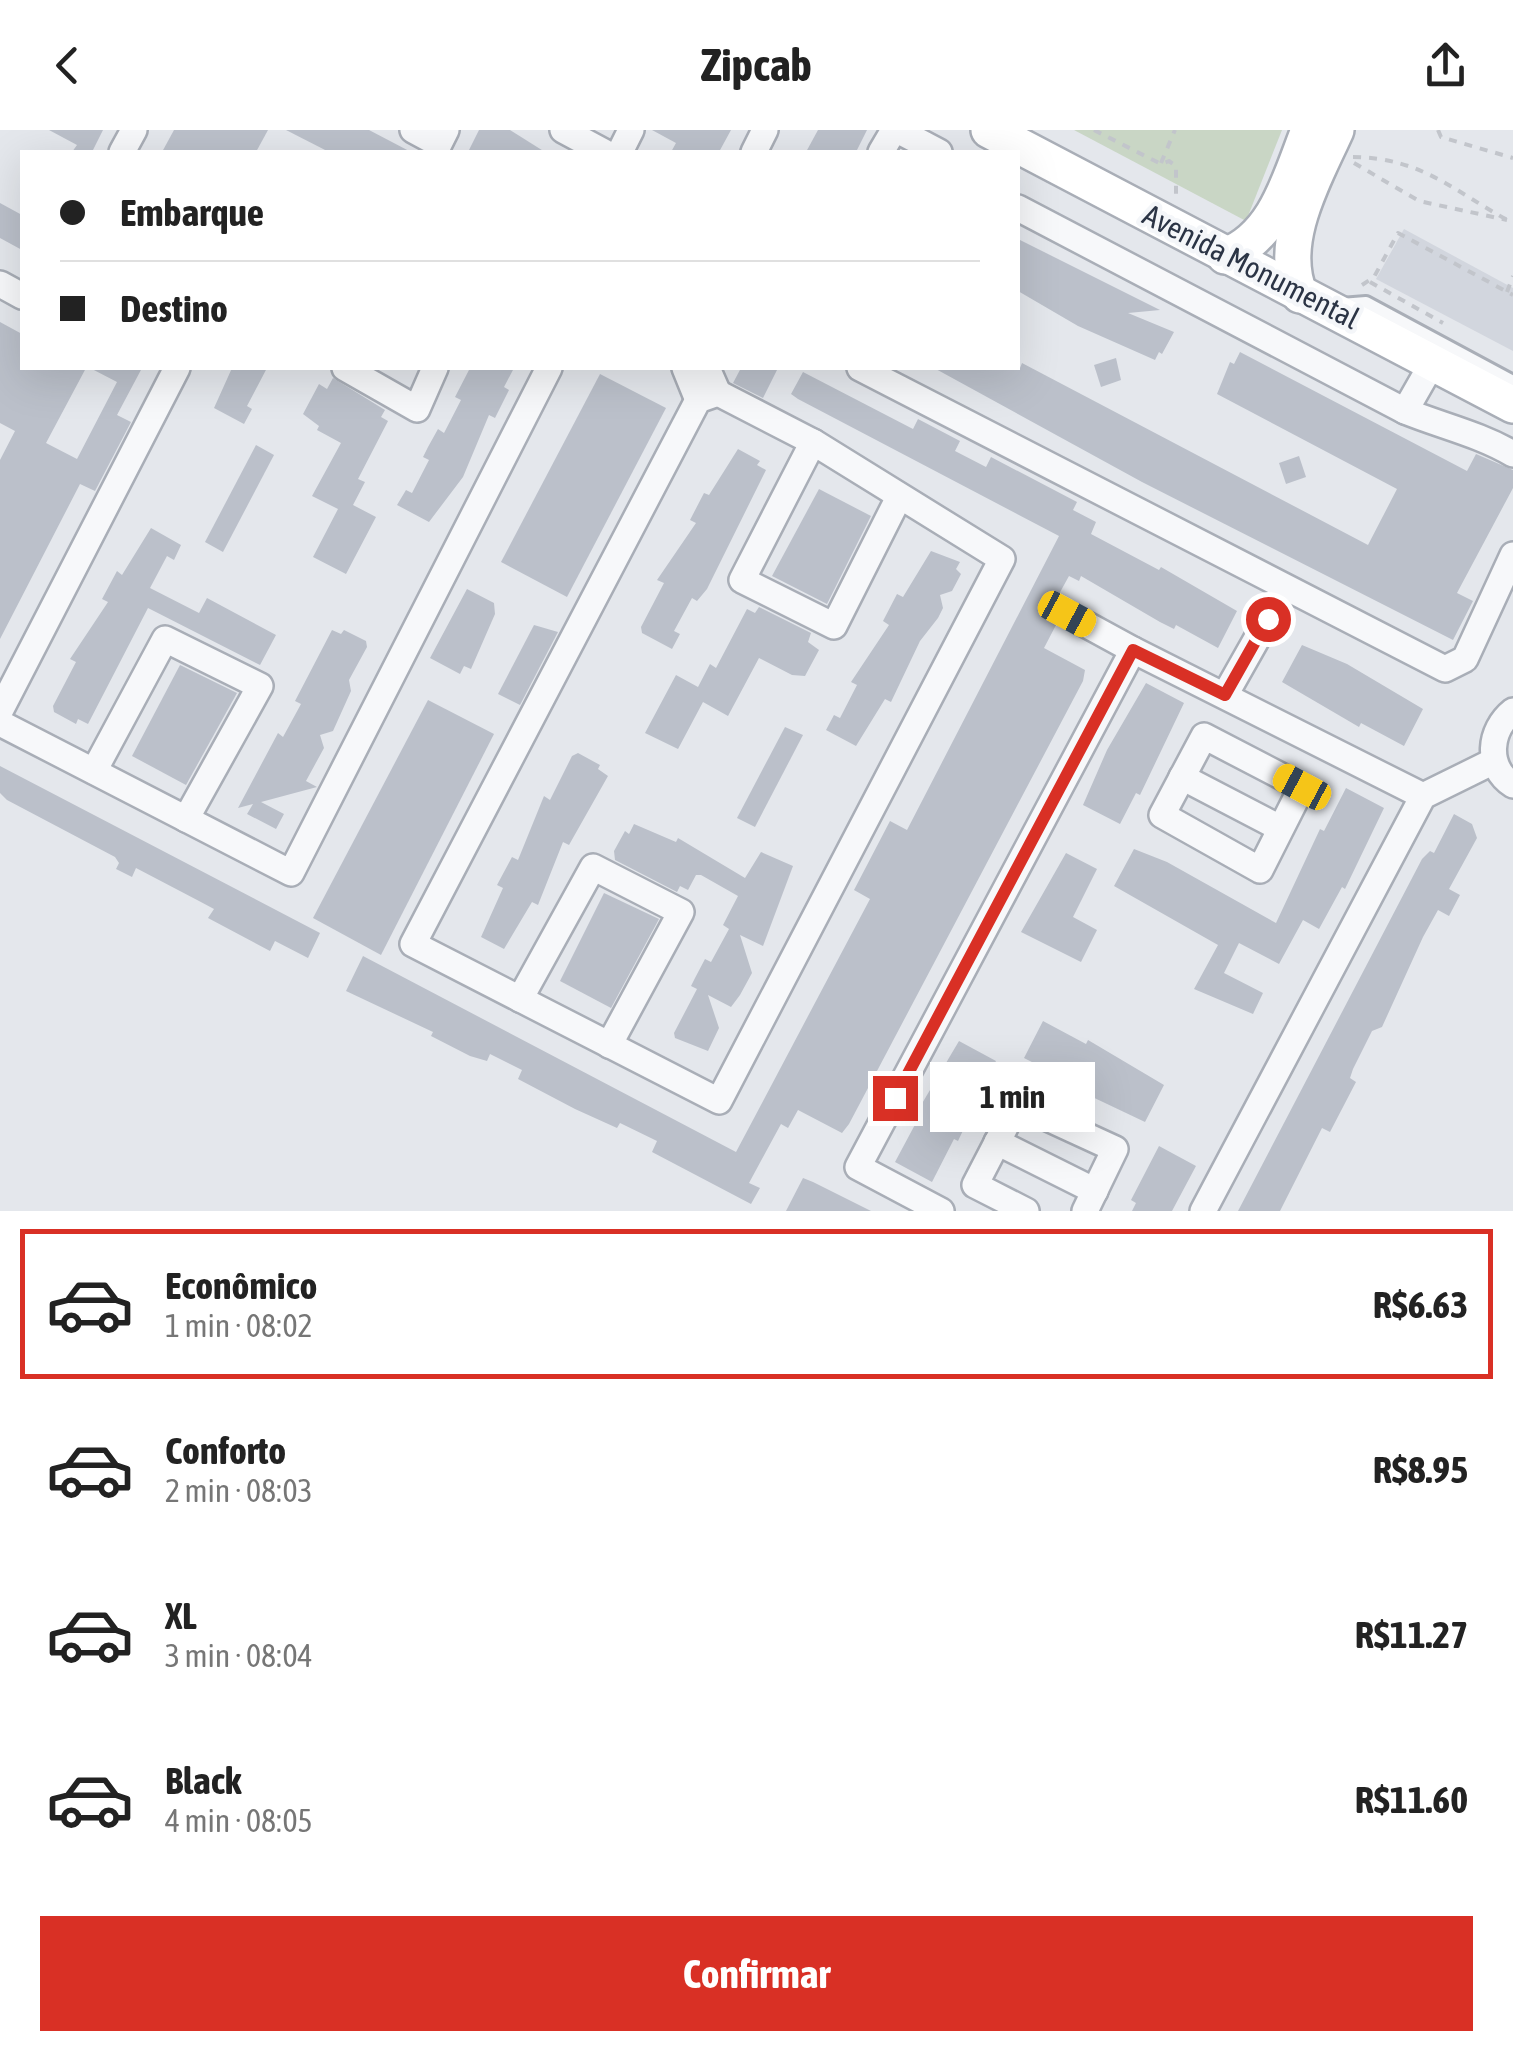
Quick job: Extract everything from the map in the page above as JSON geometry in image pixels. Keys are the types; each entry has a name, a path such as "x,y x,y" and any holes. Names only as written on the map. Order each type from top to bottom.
{"street":[{"path":"413,130 439,144 446,130"},
{"path":"563,130 600,150"},
{"path":"895,130 935,150"},
{"name":"Avenida Monumental","path":"989,130 1300,294 1343,298 1433,362 1513,405"},
{"path":"1224,256 1254,242 1266,228 1309,130"},
{"path":"1300,294 1291,274 1292,240 1336,130"},
{"path":"1020,209 1405,411 1453,430 1478,434 1513,454"},
{"path":"1405,411 1433,362"},
{"path":"0,711 176,370"},
{"path":"348,370 416,409 434,370"},
{"path":"0,723 291,873 548,370"},
{"path":"687,370 708,396 813,442 1002,559 720,1102 413,944 708,396 707,370"},
{"path":"864,370 1444,668 1465,659 1513,555"},
{"path":"813,442 742,580 834,626 900,497"},
{"path":"1067,614 1424,796"},
{"path":"1225,695 1268,619"},
{"path":"94,771 165,639 260,686 186,819"},
{"path":"941,1211 858,1167 1133,650"},
{"path":"1513,711 1498,727 1494,761 1513,785"},
{"path":"1254,762 1276,722"},
{"path":"1204,736 1254,762 1302,787 1260,870 1162,816 1204,736"},
{"path":"1203,1211 1424,796 1494,761"},
{"path":"1182,777 1280,828"},
{"path":"520,999 593,867 681,912 609,1045"},
{"path":"997,1142 1090,1201 1115,1149 1017,1104 974,1185 1022,1210"}],"lane":[{"path":"1343,298 1366,303 1513,382"}],"path":[{"path":"1094,130 1161,164 1170,161 1176,166 1176,200 1185,208"},
{"path":"1161,164 1175,130"},
{"path":"1438,130 1441,137 1513,158"},
{"path":"1343,156 1382,157 1422,168 1510,221 1419,201 1343,156"},
{"path":"1343,298 1370,282 1398,234 1510,294 1513,276"}],"shaded area":[{"path":"1404,229 1513,288 1513,351 1376,279"}],"green space":[{"path":"1074,130 1282,130 1246,221"}],"building":[{"path":"49,130 103,130 93,150 73,150 77,145"},
{"path":"174,130 268,130 257,150 163,150"},
{"path":"286,130 369,130 407,150 325,150"},
{"path":"479,130 510,130 542,150 469,150"},
{"path":"652,130 731,130 720,150 672,150 676,143"},
{"path":"818,130 867,130 857,150 807,150"},
{"path":"0,203 20,214 20,249 0,238"},
{"path":"1020,240 1160,310 1128,313 1174,332 1155,360 1078,326 1020,292"},
{"path":"0,322 20,333 20,370 85,370 46,443 77,459 117,382 94,370 141,370 117,415 131,422 95,491 80,484 0,639 0,460 15,431 0,423"},
{"path":"1240,352 1467,471 1476,454 1513,470 1513,488 1457,593 1473,601 1453,640 1142,482 938,370 1020,370 1022,363 1368,545 1397,489 1217,394 1230,362 1234,364"},
{"path":"1116,358 1121,380 1101,387 1094,365"},
{"path":"231,370 266,370 247,406 252,409 244,424 214,408"},
{"path":"469,370 513,370 504,387 509,390 495,418 489,415 463,477 429,522 397,505 406,490 412,493 429,460 423,457 438,429 444,433 461,400 455,397"},
{"path":"740,370 777,370 763,398 733,383"},
{"path":"803,372 913,429 918,419 960,441 955,451 986,467 991,457 1077,502 1073,510 1096,522 1091,534 1159,570 1161,567 1237,611 1218,648 1176,625 1174,629 1160,622 1081,576 1079,581 1069,576 1048,614 1056,625 1044,648 1085,670 1083,681 849,1124 842,1133 798,1110 788,1128 781,1124 749,1183 760,1188 751,1204 652,1152 657,1141 620,1123 617,1128 518,1079 522,1070 490,1054 487,1061 470,1056 431,1036 433,1032 346,991 363,956 736,1152 870,899 854,890 890,821 907,830 1059,536 798,399 791,394"},
{"path":"600,374 666,408 567,597 501,562"},
{"path":"333,378 385,410 381,417 388,421 358,479 365,482 353,505 376,517 346,574 313,557 338,509 312,496 341,443 317,430 319,426 303,414 319,384 327,389"},
{"path":"256,445 274,455 223,552 205,542"},
{"path":"738,449 760,461 757,465 766,470 707,589 697,601 692,598 674,631 680,634 672,649 642,633 641,627 664,583 657,580 696,523 690,520 704,493 709,495"},
{"path":"1299,456 1306,477 1286,484 1279,463"},
{"path":"819,489 871,516 827,604 772,576"},
{"path":"151,528 181,545 174,560 167,556 150,588 199,613 207,598 276,635 260,665 148,608 88,724 78,719 76,724 54,712 53,706 76,662 70,659 108,602 102,599 117,571 122,575"},
{"path":"931,551 960,562 956,569 961,574 952,591 940,595 943,608 938,618 920,641 891,702 885,699 856,746 826,730 834,715 840,718 857,685 851,682 889,625 883,621 897,594 903,597"},
{"path":"467,589 494,603 495,614 471,669 464,666 460,674 430,658"},
{"path":"759,607 811,633 808,642 819,650 805,676 792,675 759,658 728,716 703,702 678,749 645,733 676,675 698,687 710,664 716,668 747,609 755,613"},
{"path":"534,625 558,632 520,705 498,694"},
{"path":"332,630 341,634 344,630 366,641 367,647 349,680 351,691 333,731 320,735 324,748 306,781 317,787 261,802 284,814 276,829 247,814 253,804 238,808 278,733 283,737 301,704 295,701"},
{"path":"1302,645 1347,664 1423,709 1404,746 1361,723 1359,727 1282,682"},
{"path":"180,665 237,693 186,785 132,756"},
{"path":"1146,683 1184,703 1140,795 1136,793 1120,824 1083,805 1107,750"},
{"path":"428,700 494,734 381,955 313,918"},
{"path":"785,727 803,735 755,827 737,818"},
{"path":"578,753 600,765 598,769 608,776 569,845 563,842 538,905 532,902 504,949 481,937 503,888 497,885 512,857 518,860 544,796 550,800 572,756"},
{"path":"0,766 320,933 308,958 275,941 270,951 208,918 214,909 199,901 136,868 132,877 116,869 119,863 115,857 7,800 0,793"},
{"path":"1346,788 1384,808 1345,889 1342,887 1319,929 1303,920 1279,964 1239,943 1224,973 1263,993 1253,1014 1194,989 1218,945 1114,886 1134,849 1167,862 1276,923 1320,829 1324,831"},
{"path":"1454,814 1472,824 1477,838 1449,889 1460,895 1449,916 1438,910 1382,1027 1372,1031 1353,1069 1350,1078 1356,1082 1330,1132 1322,1128 1280,1211 1238,1211 1422,859 1430,851 1434,853"},
{"path":"634,824 676,842 678,838 745,878 761,852 793,866 763,946 740,935 752,973 740,995 731,1007 708,995 719,1028 708,1051 675,1038 674,1033 697,989 691,986 705,959 711,962 729,929 723,925 738,896 701,875 696,875 688,890 680,886 677,892 615,860 614,851 625,831 629,834"},
{"path":"1066,853 1097,869 1073,917 1097,930 1081,962 1021,932"},
{"path":"604,893 659,919 611,1008 560,981"},
{"path":"1043,1021 1086,1044 1088,1040 1164,1085 1145,1122 1065,1084 1067,1080 1024,1058"},
{"path":"959,1041 996,1061 958,1141 954,1139 932,1182 895,1162 918,1119 914,1117"},
{"path":"1159,1146 1196,1166 1172,1211 1132,1211 1136,1203 1131,1200"},
{"path":"803,1178 813,1182 871,1211 786,1211"}],"route":[{"path":"895,1098 1133,650 1225,695 1268,619"}]}
